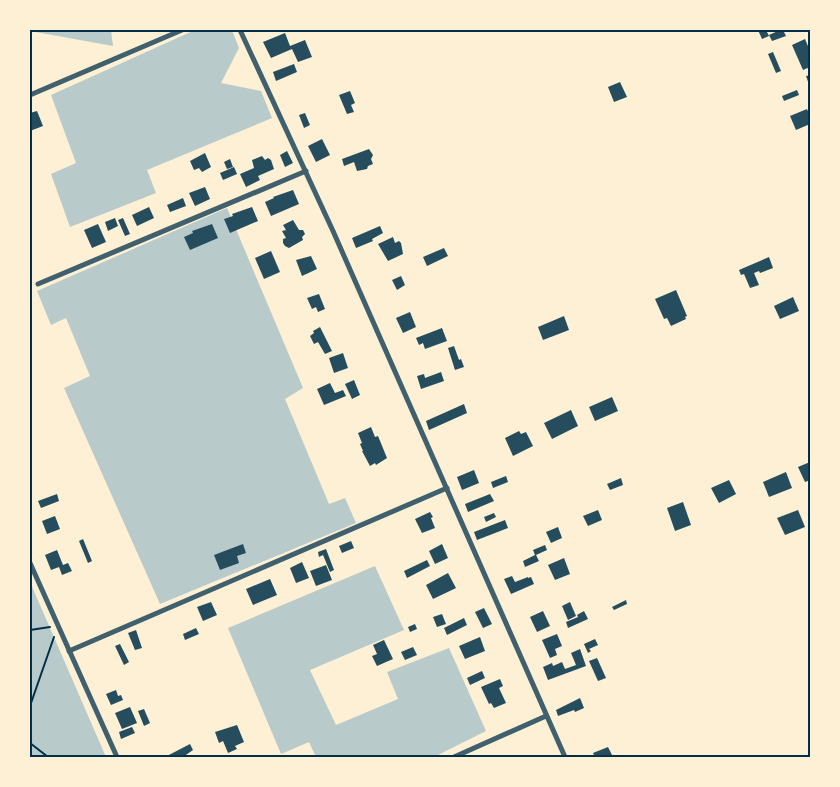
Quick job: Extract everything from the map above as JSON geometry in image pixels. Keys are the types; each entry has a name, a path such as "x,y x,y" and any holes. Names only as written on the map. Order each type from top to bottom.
{"street":[{"path":"30,95 182,30"},
{"path":"240,30 306,171 565,757"},
{"path":"38,284 306,171"},
{"path":"69,651 447,488"},
{"path":"30,563 117,757"},
{"path":"454,757 546,716"}],"path":[{"path":"30,630 58,626 30,706"},
{"path":"30,743 48,757"}],"shaded area":[{"path":"30,30 111,30 113,46 30,31"},
{"path":"195,30 232,30 239,48 221,83 261,91 272,118 147,170 156,193 70,227 51,174 76,163 51,95"},
{"path":"227,208 303,388 285,399 329,504 345,498 356,523 160,604 64,388 90,376 66,318 51,325 37,291"},
{"path":"375,566 404,630 310,670 336,725 398,699 387,672 449,648 486,731 434,757 316,757 309,742 281,754 228,628"},
{"path":"30,582 106,757 30,757"}],"building":[{"path":"758,30 766,30 769,36 762,39"},
{"path":"783,30 786,36 772,41 769,35"},
{"path":"285,33 290,46 305,40 312,57 298,62 292,49 271,58 263,42"},
{"path":"805,39 810,51 810,67 803,70 792,45"},
{"path":"773,52 781,71 776,73 768,54"},
{"path":"294,64 297,72 276,81 273,72"},
{"path":"810,75 810,87 806,76"},
{"path":"620,82 627,97 614,102 608,87"},
{"path":"797,90 799,95 784,101 782,96"},
{"path":"350,91 355,103 351,105 354,112 347,114 339,95"},
{"path":"807,109 810,116 810,124 796,130 790,116"},
{"path":"37,111 43,126 30,131 30,113"},
{"path":"305,113 310,125 304,128 299,115"},
{"path":"322,139 330,155 316,162 308,146"},
{"path":"369,149 373,155 371,159 373,164 368,166 367,169 357,171 354,162 344,166 342,159"},
{"path":"287,151 293,163 285,167 280,155"},
{"path":"205,153 211,167 202,172 199,168 194,170 190,161"},
{"path":"262,156 265,160 268,158 271,160 274,169 258,176 260,180 246,187 240,174 254,168 252,160"},
{"path":"230,159 233,167 227,169 224,162"},
{"path":"234,167 237,174 223,180 220,173"},
{"path":"205,187 210,199 195,206 189,193"},
{"path":"293,190 299,204 271,216 265,202"},
{"path":"183,198 186,206 170,212 167,205"},
{"path":"149,207 154,218 137,226 132,215"},
{"path":"252,207 258,221 230,233 224,219"},
{"path":"115,218 118,226 108,231 105,222"},
{"path":"123,218 130,234 125,236 118,220"},
{"path":"293,220 299,230 303,230 305,234 302,237 303,240 289,248 283,243 283,239 286,238 282,231 286,230 283,225"},
{"path":"98,224 106,242 92,248 84,230"},
{"path":"212,224 218,238 190,250 184,237 193,233 192,231"},
{"path":"380,226 383,233 372,239 373,241 356,248 352,238"},
{"path":"393,237 395,243 399,241 401,243 403,254 388,261 378,244"},
{"path":"444,248 448,256 427,266 423,257"},
{"path":"271,251 280,272 264,279 255,258"},
{"path":"311,256 317,269 302,276 296,260"},
{"path":"769,257 773,268 760,273 759,271 754,273 759,285 750,288 744,274 741,275 739,270"},
{"path":"401,276 405,285 397,290 392,280"},
{"path":"676,290 687,316 685,317 686,319 671,326 667,318 664,319 655,299"},
{"path":"319,294 325,309 318,312 316,307 312,309 307,298"},
{"path":"793,297 799,311 780,319 774,306"},
{"path":"410,312 416,327 403,333 396,318"},
{"path":"564,316 569,330 543,340 538,327"},
{"path":"320,327 332,351 325,354 318,342 314,344 310,336 314,333 313,331"},
{"path":"442,328 447,341 425,349 423,343 419,345 416,338"},
{"path":"454,346 459,360 461,359 464,367 455,370 448,348"},
{"path":"343,353 348,368 334,373 329,358"},
{"path":"441,372 444,381 421,389 417,376 424,374 425,378"},
{"path":"354,380 360,395 352,399 345,384"},
{"path":"330,383 335,393 343,390 346,396 324,405 317,389"},
{"path":"612,397 618,411 595,421 589,407"},
{"path":"464,404 467,413 429,430 426,421"},
{"path":"571,410 578,426 552,439 544,423"},
{"path":"371,427 375,437 378,436 387,458 376,465 375,463 370,466 362,451 360,444 362,443 358,433"},
{"path":"519,431 521,434 526,432 533,446 513,456 505,438"},
{"path":"810,462 810,480 805,482 798,467"},
{"path":"474,470 479,483 462,490 457,477"},
{"path":"786,472 792,488 769,497 763,482"},
{"path":"506,476 508,482 493,488 491,482"},
{"path":"621,478 623,485 610,490 607,484"},
{"path":"729,480 736,494 719,503 711,488"},
{"path":"57,494 59,501 41,508 38,501"},
{"path":"490,494 494,501 468,512 465,504"},
{"path":"683,502 691,525 675,531 667,508"},
{"path":"598,510 602,520 588,526 583,516"},
{"path":"798,510 805,527 785,535 777,518"},
{"path":"430,512 435,528 422,533 415,519"},
{"path":"494,513 496,517 486,522 484,517"},
{"path":"55,516 60,529 47,534 42,521"},
{"path":"505,520 508,528 477,540 474,532"},
{"path":"558,527 562,538 551,543 546,532"},
{"path":"83,539 92,561 88,563 79,541"},
{"path":"351,541 354,548 342,553 339,546"},
{"path":"243,544 246,553 237,556 239,563 220,570 214,555"},
{"path":"442,544 448,558 435,564 429,551"},
{"path":"545,545 547,550 536,555 539,561 525,567 523,561 535,555 533,550"},
{"path":"326,549 334,570 330,572 323,555 319,557 318,552"},
{"path":"57,550 63,565 68,563 72,571 62,575 59,567 51,570 45,555"},
{"path":"564,558 570,574 555,580 548,565"},
{"path":"427,560 430,566 407,578 404,571"},
{"path":"302,562 309,578 296,583 290,568"},
{"path":"326,565 332,580 316,586 310,571"},
{"path":"448,573 456,588 433,599 426,585"},
{"path":"512,576 515,582 531,577 534,584 511,594 504,579"},
{"path":"270,579 277,595 253,605 246,589"},
{"path":"626,600 627,604 614,610 612,607"},
{"path":"211,602 217,615 203,621 197,607"},
{"path":"570,602 576,616 568,620 562,606"},
{"path":"484,608 492,624 483,628 475,612"},
{"path":"543,611 550,626 537,632 530,617"},
{"path":"584,611 588,619 568,628 566,622 578,617 577,615"},
{"path":"442,614 446,624 437,627 433,617"},
{"path":"464,618 467,625 447,635 444,628"},
{"path":"415,624 417,629 410,632 408,627"},
{"path":"196,628 199,634 185,640 183,634"},
{"path":"136,630 142,648 135,650 128,633"},
{"path":"557,634 562,646 555,649 557,655 550,658 542,640"},
{"path":"480,637 485,651 465,659 459,646"},
{"path":"595,639 598,645 589,649 591,651 588,653 584,644"},
{"path":"384,640 393,659 377,666 372,656 377,654 373,645"},
{"path":"120,644 129,662 124,665 115,646"},
{"path":"413,647 417,655 405,660 401,652"},
{"path":"580,649 586,666 548,680 543,667 552,663 553,666 562,662 565,669 576,665 571,653"},
{"path":"597,658 606,678 598,681 589,661"},
{"path":"482,671 485,678 470,685 467,678"},
{"path":"500,679 503,686 499,688 506,703 494,708 491,703 489,704 481,687"},
{"path":"116,690 118,696 121,695 123,700 111,705 106,694"},
{"path":"580,698 584,708 558,716 556,710"},
{"path":"130,707 137,723 122,729 115,713"},
{"path":"144,709 150,723 144,726 138,711"},
{"path":"237,725 244,742 235,746 237,749 228,753 223,741 219,743 215,732"},
{"path":"132,727 135,733 121,739 119,732"},
{"path":"190,744 193,750 183,757 165,757"},
{"path":"608,747 613,757 595,757 593,753"}]}
